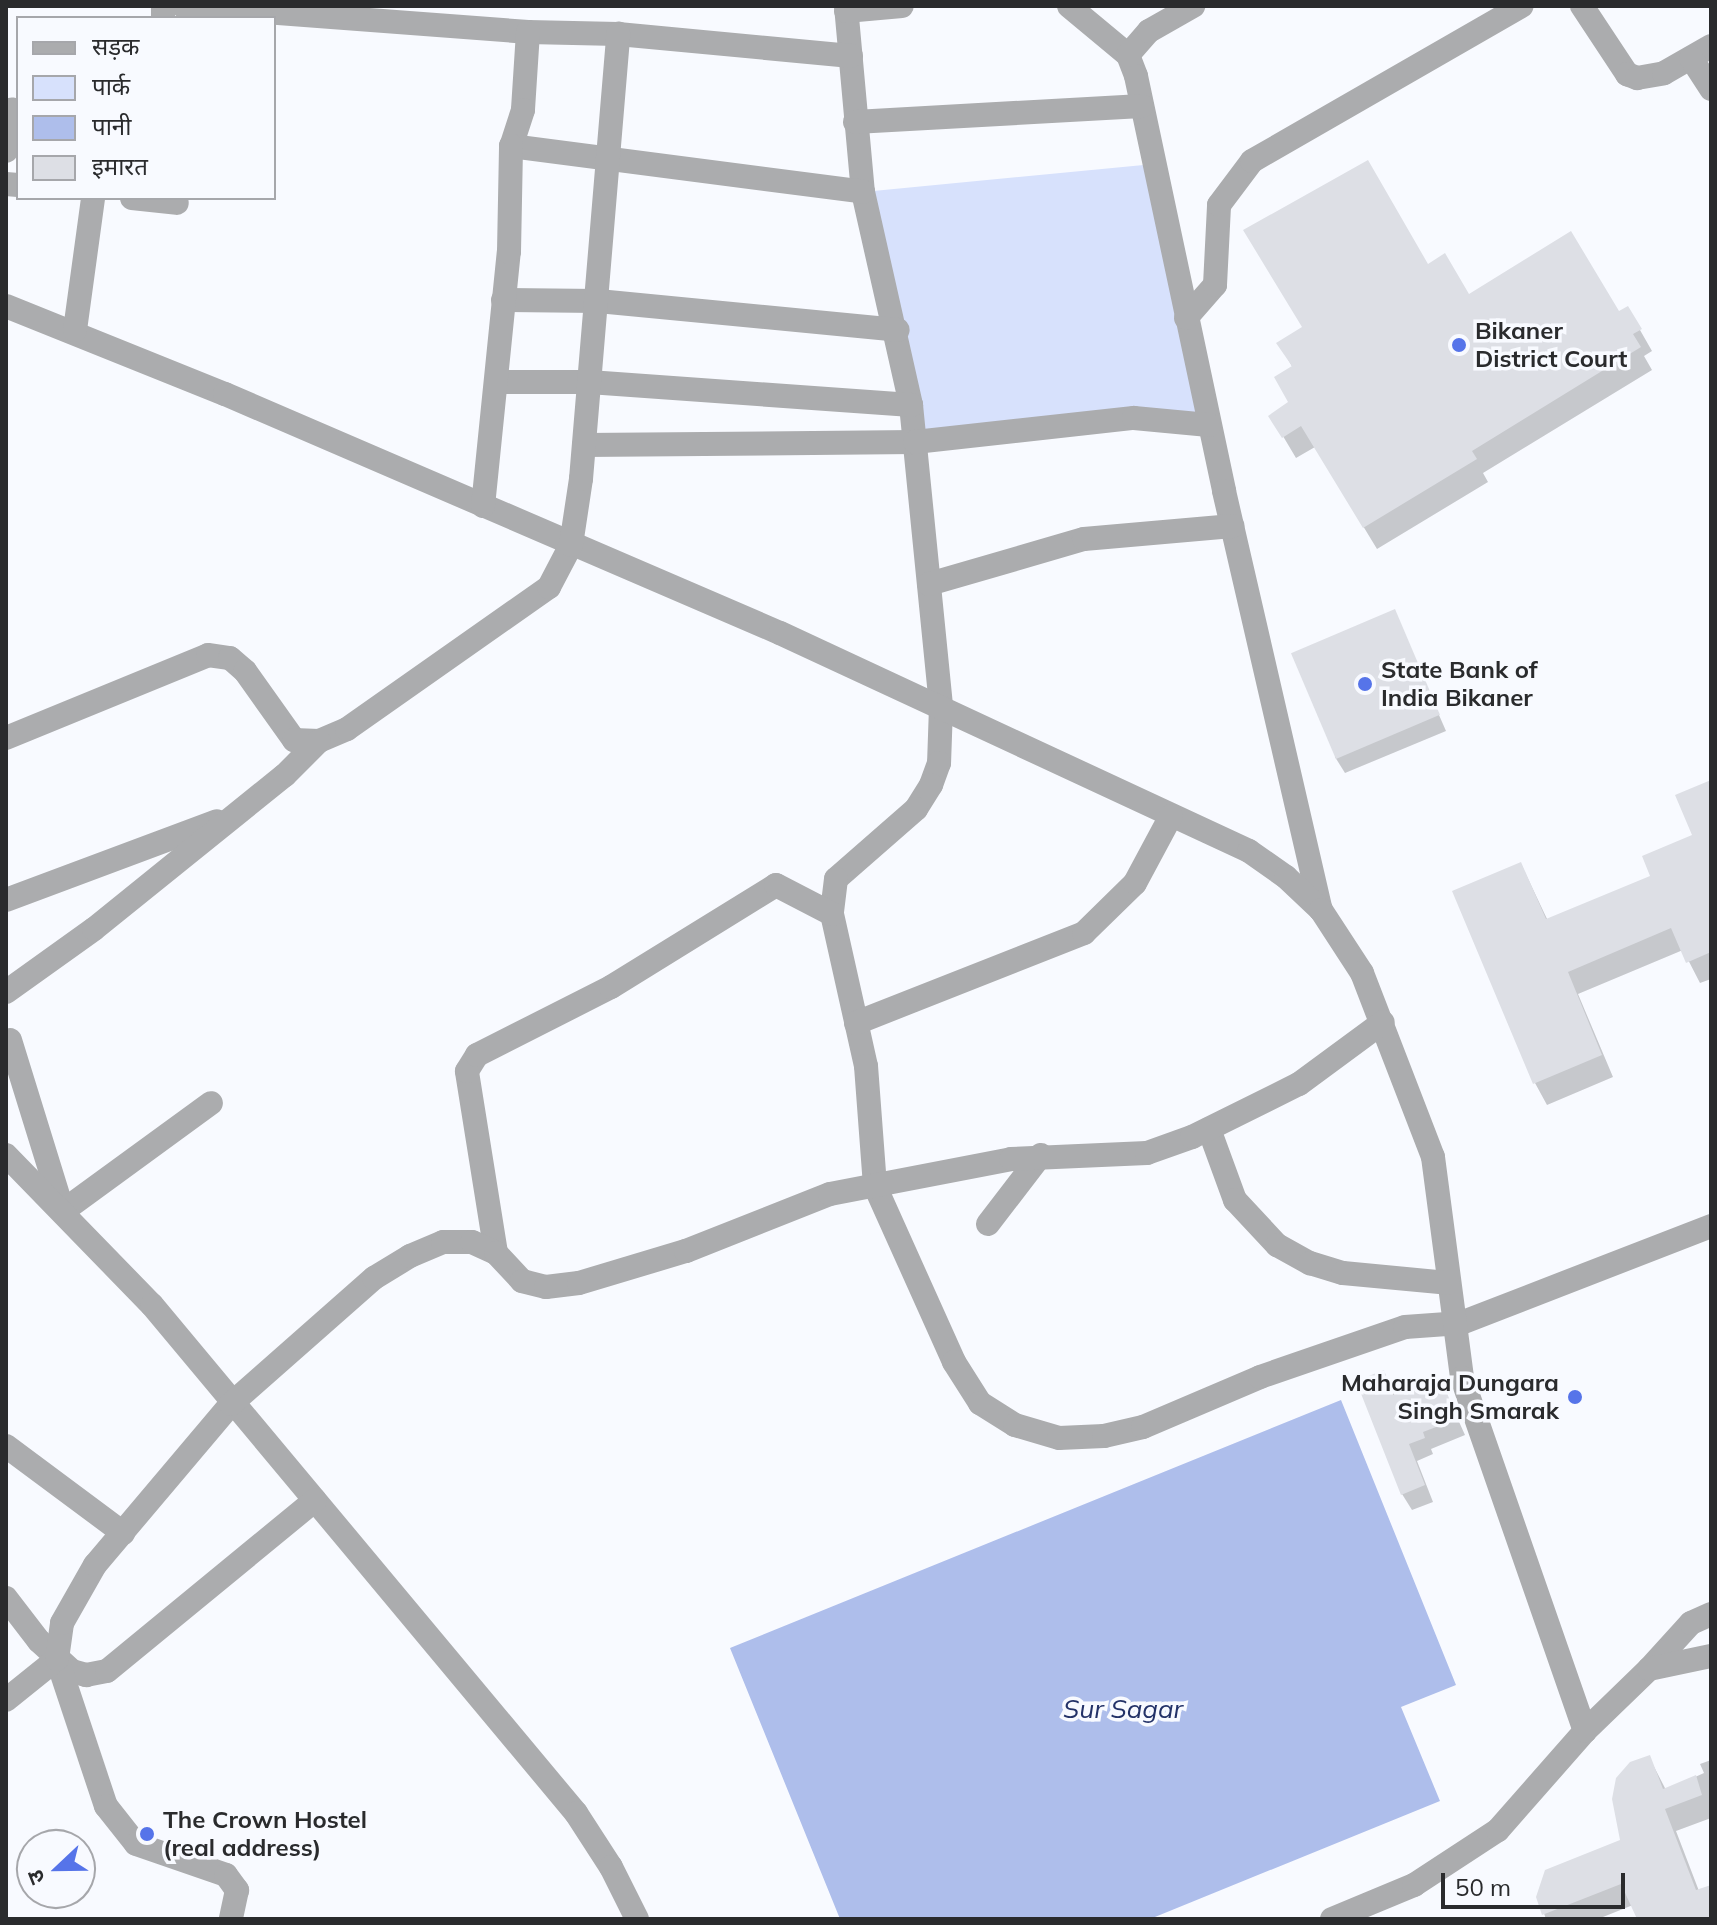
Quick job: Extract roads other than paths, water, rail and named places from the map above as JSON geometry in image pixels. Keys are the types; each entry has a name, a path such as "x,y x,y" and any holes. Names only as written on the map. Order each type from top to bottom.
{"street":[{"path":"183,6 528,32 618,34 851,56"},
{"path":"487,6 502,30"},
{"path":"902,6 846,9 863,192 898,330 911,405 941,707 939,763 931,785 916,809 836,879 832,914 866,1066 875,1186 954,1362 980,1403 1015,1425 1059,1438 1104,1436 1143,1427 1260,1377 1367,1339 1405,1327 1452,1325 1711,1226"},
{"path":"1069,6 1128,55 1142,106 1209,425 1321,910"},
{"path":"1128,55 1149,31 1193,6"},
{"path":"1186,318 1215,285 1219,205 1252,161 1522,6"},
{"path":"1582,6 1627,74 1647,79 1701,52 1711,89"},
{"path":"483,506 498,382 511,146 523,110 528,32"},
{"path":"6,992 94,929 235,815 319,741 358,722 549,587 571,545 584,445 618,34"},
{"path":"855,122 1142,106"},
{"path":"6,151 12,109"},
{"path":"511,146 609,156 863,192"},
{"path":"75,330 93,200"},
{"path":"150,200 177,203"},
{"path":"503,300 598,301 898,330"},
{"path":"6,306 75,330 941,707 1249,851 1286,877 1321,910 1362,973 1433,1157 1452,1325 1462,1378 1585,1731"},
{"path":"498,382 589,382 911,405"},
{"path":"584,445 915,442 1134,418 1209,425"},
{"path":"929,584 1084,539 1232,526"},
{"path":"6,738 208,655 230,658 245,671 294,740 319,741"},
{"path":"6,900 235,815"},
{"path":"856,1023 1084,933 1135,883 1171,816"},
{"path":"496,1253 467,1071 477,1055 611,987 776,885 832,914"},
{"path":"231,1919 237,1890 226,1875 136,1844 106,1806 57,1659 62,1623 75,1595 231,1404 374,1278 410,1256 443,1242 472,1242 496,1253 522,1281 546,1287 579,1283 686,1251 830,1194 1041,1155 1147,1153 1209,1129 1299,1084 1383,1022"},
{"path":"7,1035 63,1211"},
{"path":"63,1211 211,1103"},
{"path":"1209,1129 1235,1200 1277,1245 1310,1263 1343,1273 1448,1283"},
{"path":"6,1155 152,1305 231,1404 576,1813 611,1867 637,1919"},
{"path":"988,1224 1041,1155"},
{"path":"6,1446 123,1533"},
{"path":"6,1598 57,1659 86,1675 107,1671 315,1500"},
{"path":"1332,1919 1463,1857 1498,1830 1585,1731 1691,1623 1711,1614"},
{"path":"1649,1669 1711,1656"},
{"path":"6,1700 57,1659"}],"water":[{"name":"Sur Sagar","path":"1341,1400 1456,1685 1401,1707 1440,1801 1150,1919 840,1919 730,1648"}],"place":[{"name":"Bikaner District Court","path":"1459,345"},
{"name":"State Bank of India Bikaner","path":"1365,684"},
{"name":"Maharaja Dungara Singh Smarak","path":"1575,1397"},
{"name":"The Crown Hostel (real address)","path":"147,1834"}]}
